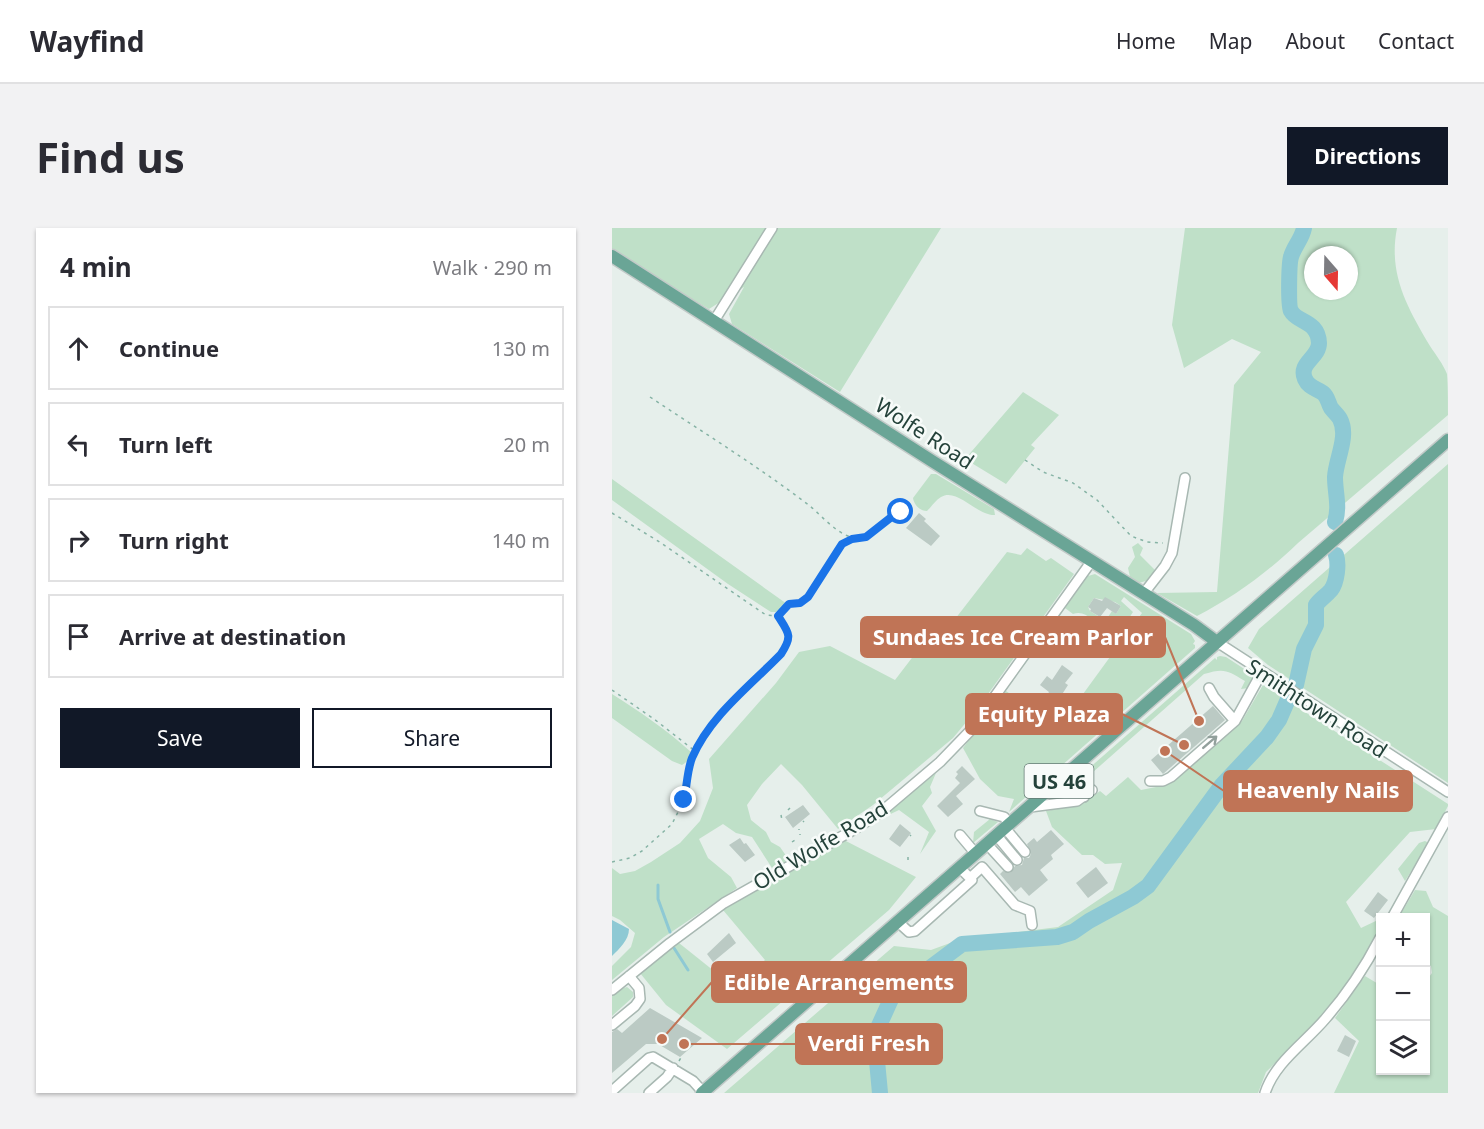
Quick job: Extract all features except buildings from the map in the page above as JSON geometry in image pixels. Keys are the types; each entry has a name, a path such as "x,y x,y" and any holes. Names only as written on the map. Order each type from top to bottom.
{"main road":[{"name":"Wolfe Road","path":"612,256 1091,562 1144,593 1217,642"},
{"name":"US 46","path":"703,1093 1448,440"}],"street":[{"path":"714,321 772,228"},
{"path":"1144,593 1167,563 1185,478"},
{"name":"Old Wolfe Road","path":"612,990 724,903 872,817 940,762 970,731 1091,562"},
{"name":"Smithtown Road","path":"1217,642 1448,792"},
{"path":"1150,781 1152,783 1163,781 1171,777 1235,721 1262,672"},
{"path":"1209,688 1214,698 1235,721"},
{"path":"1065,776 1084,797"},
{"path":"1030,807 1077,801 1092,790"},
{"path":"980,811 1004,817 994,838 1006,868"},
{"path":"1395,913 1448,817"},
{"path":"960,835 994,838 1021,856"},
{"path":"898,922 909,932 915,930 972,880 960,867"},
{"path":"969,878 982,867 1015,905 1030,911 1032,925"},
{"path":"1265,1093 1272,1076 1320,1025 1349,988 1376,944"},
{"path":"612,1025 640,999 639,988 628,976"},
{"path":"612,1090 650,1057 654,1057 693,1081 703,1093"},
{"path":"648,1093 667,1077 673,1068"}],"path":[{"path":"650,397 784,487 845,535 858,538"},
{"path":"1025,460 1043,472 1073,483 1097,500 1131,536 1147,542 1173,543"},
{"path":"778,616 789,604 800,603 808,597 842,544 866,537 901,512"},
{"path":"612,513 658,541 766,615 778,616"},
{"path":"612,862 630,858 642,851 672,824 684,800 688,774 696,752 708,730 784,649 789,633 778,616"},
{"path":"612,690 696,752"},
{"path":"781,815 782,820"}],"green space":[{"path":"612,228 941,228 840,392 732,324 729,314 744,287 709,309 612,252"},
{"path":"1185,228 1397,228 1395,260 1397,275 1414,318 1447,374 1448,415 1263,574 1224,601 1197,616 1157,593 1217,592 1234,385 1261,352 1232,339 1184,368 1172,325"},
{"path":"1023,392 1059,415 1031,445 1035,448 1006,484 965,459"},
{"path":"1448,464 1448,783 1268,665 1248,648 1259,629"},
{"path":"931,474 936,474 994,509 995,515 947,495 939,498 927,511 920,509 913,498"},
{"path":"612,479 787,604 776,612 771,612 728,584 612,500"},
{"path":"1138,543 1143,548 1140,555 1155,570 1151,578 1138,583 1130,577 1128,568 1135,557 1132,547"},
{"path":"1027,548 1046,561 1051,558 1074,574 978,708 953,738 873,805 838,829 802,785 781,764 762,784 747,805 751,820 766,832 771,842 780,847 789,860 772,868 752,837 736,833 723,824 699,839 708,858 731,877 737,888 664,937 612,980 612,966 631,947 635,933 612,916 612,868 620,874 635,871 680,843 700,821 713,788 709,759 776,683 799,652 830,646 895,680 934,629 952,623 1007,552 1021,555"},
{"path":"1095,574 1191,634 1195,641 1193,644 1195,648 1009,812 1014,799 998,796 980,779 963,748 1006,691 1059,727 1142,613 1124,597 1121,601 1133,612 1114,641 1105,634 1106,620 1112,611 1116,614 1121,606 1115,602 1094,598 1088,607 1090,611 1104,620 1104,630 1086,615 1073,614 1065,608 1088,576"},
{"path":"1220,656 1226,657 1252,674 1253,681 1249,688 1241,689 1245,681 1229,672 1216,671 1204,674 1084,780 1088,787 1078,785 1079,777"},
{"path":"1263,685 1448,804 1436,829 1410,832 1346,902 1361,928 1376,921 1376,935 1351,983 1314,1025 1266,1072 1258,1093 724,1093 894,946 931,950 961,939 1058,927 1113,890 1122,863 1105,864 1093,855 1082,855 1052,827 1046,811 1081,805 1100,791 1106,796 1128,777 1141,790 1166,785 1242,721"},
{"path":"612,694 653,721 682,744 691,752 689,760 682,765 672,761 612,718"},
{"path":"936,773 930,787 932,793 922,806 936,831 920,854 929,832 899,810 878,820"},
{"path":"990,819 998,822 973,843 974,832"},
{"path":"842,839 916,877 889,910 727,1049 666,1005 640,973 679,943 734,987 765,960 723,910"},
{"path":"1425,841 1429,843 1405,881 1398,869 1419,843"},
{"path":"1415,890 1426,891 1433,907 1448,916 1448,1093 1334,1093 1359,1041 1335,1018 1365,976 1376,983 1376,1075 1430,1075 1430,976 1432,973 1430,913 1401,913"},
{"path":"627,987 633,992 633,997 612,1016 612,996"}],"water":[{"path":"612,920 629,929 629,933 612,956"}],"waterway":[{"path":"1304,228 1290,261 1290,307 1294,315 1311,326 1318,336 1319,343 1316,353 1304,369 1305,379 1325,395 1342,426 1343,440 1335,477 1337,505 1335,522"},
{"path":"1296,685 1304,649 1316,625 1316,605 1331,590 1335,582 1336,555"},
{"path":"880,1093 876,1050 877,1030 900,985 926,971 962,944 1057,937 1073,932 1148,886 1222,785 1267,737 1279,720 1289,697"},
{"path":"658,885 658,899 670,932"},
{"path":"674,948 688,970"}],"place":[{"name":"Sundaes Ice Cream Parlor","path":"1199,721"},
{"name":"Equity Plaza","path":"1184,745"},
{"name":"Heavenly Nails","path":"1165,751"},
{"name":"Edible Arrangements","path":"662,1039"},
{"name":"Verdi Fresh","path":"684,1044"}],"route":[{"path":"684,800 692,759 708,730 781,654 787,644 789,633 778,616 789,604 800,603 808,597 842,544 852,539 866,537 901,512"}]}
